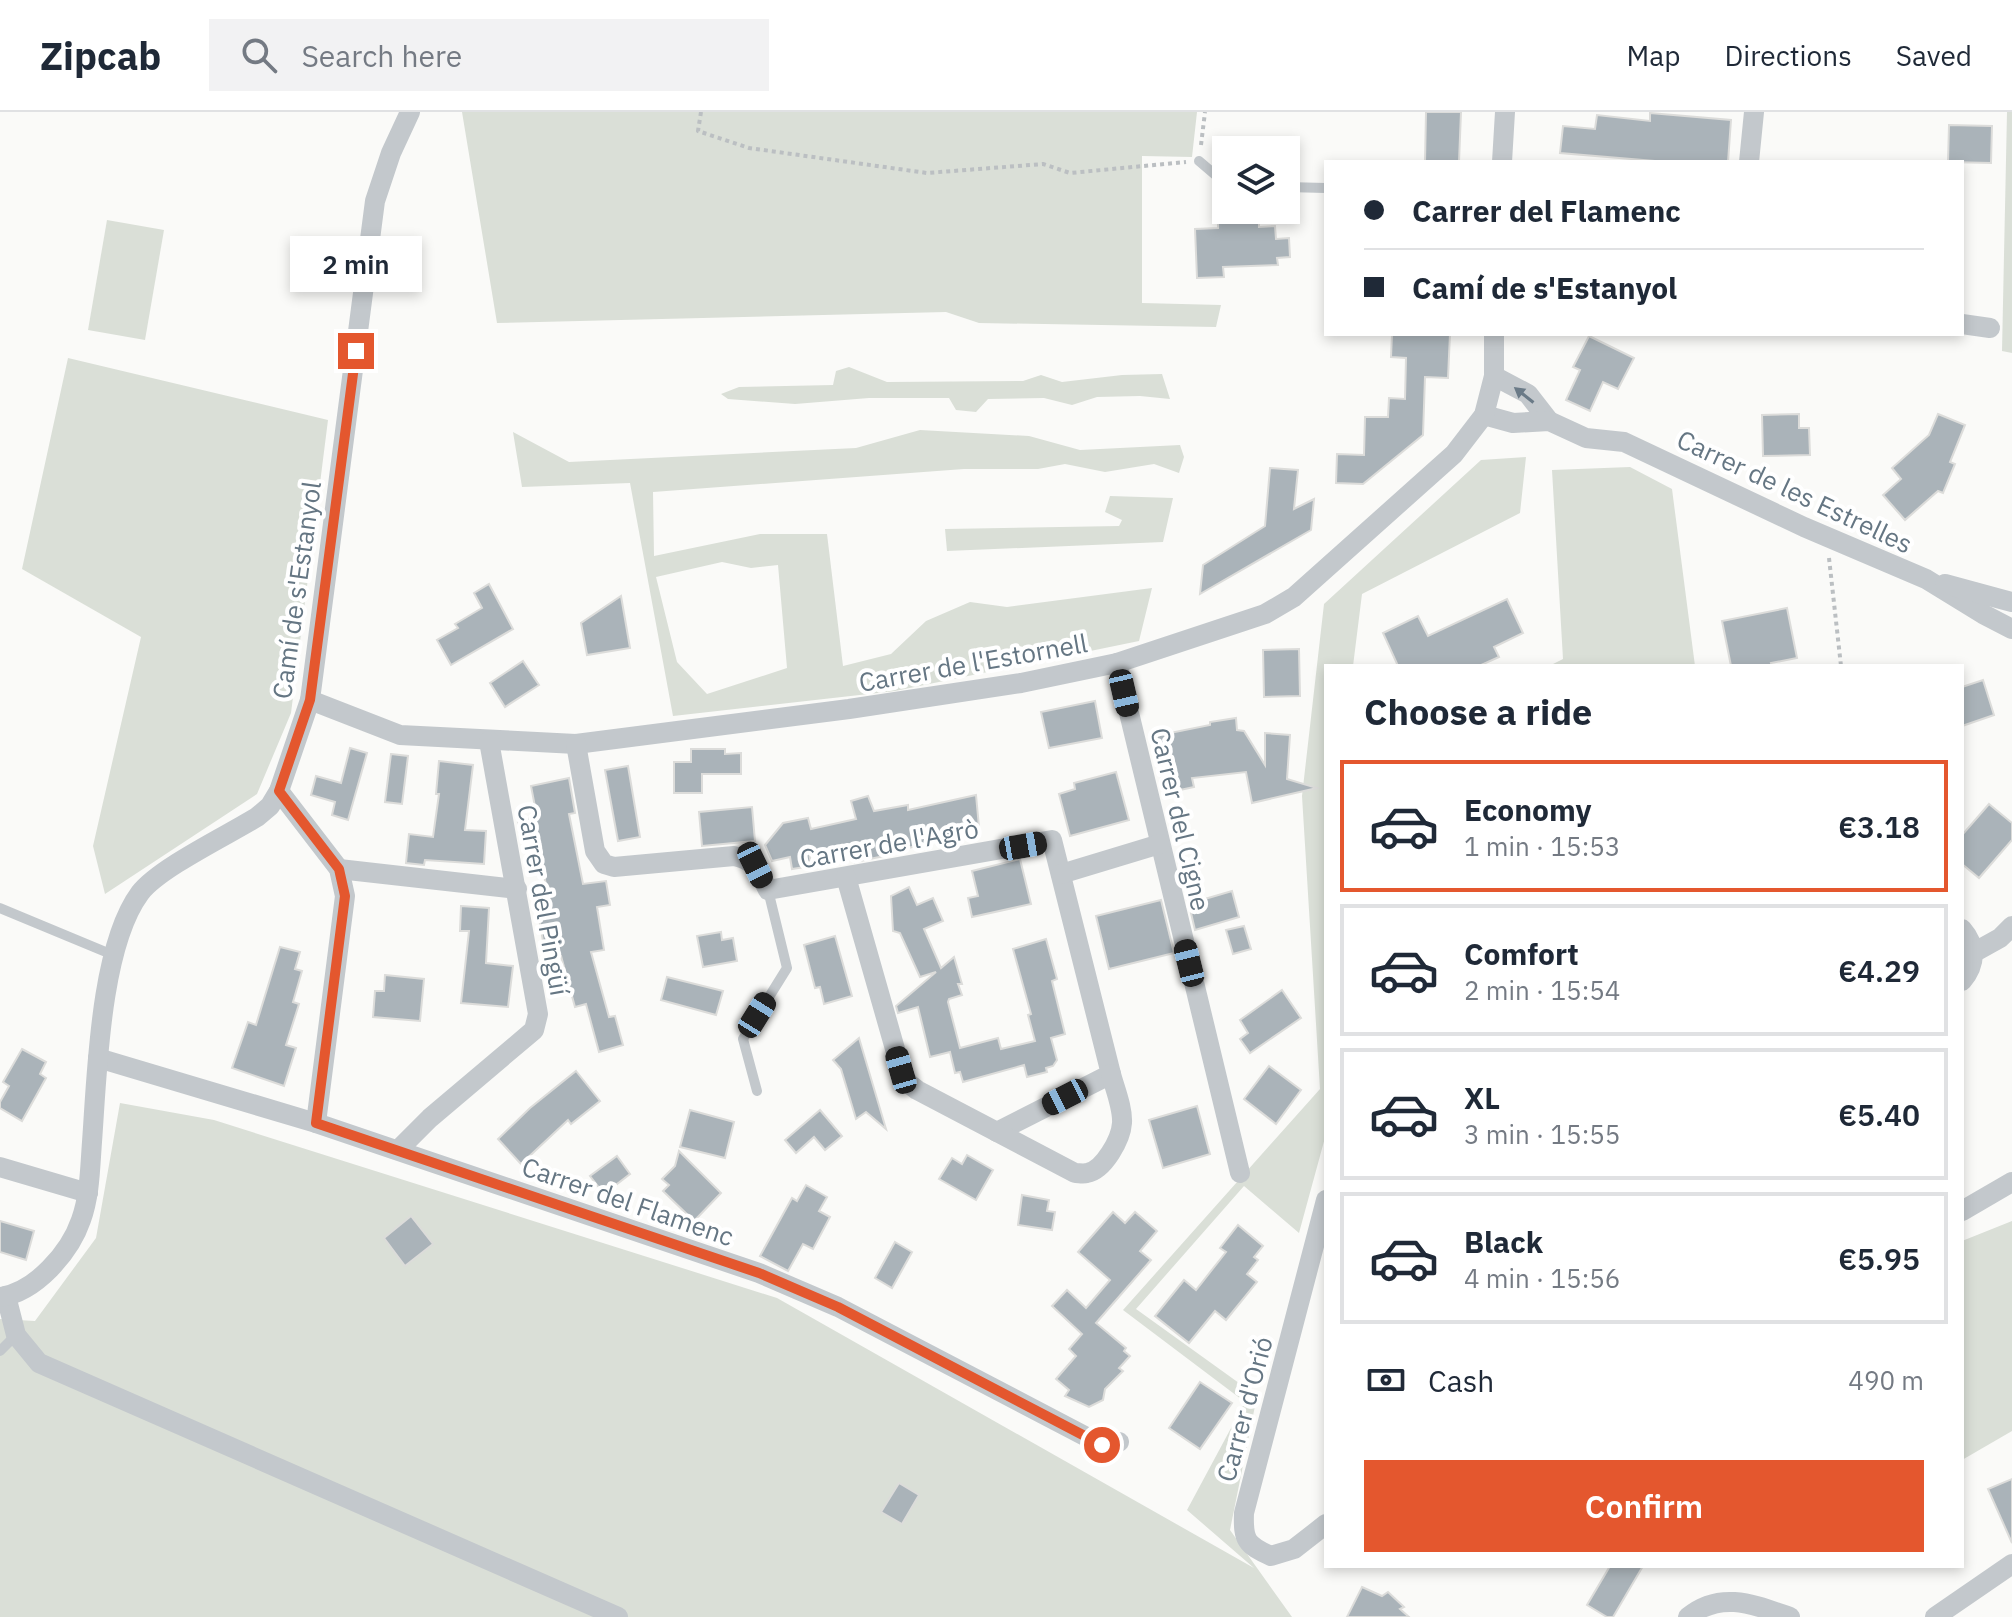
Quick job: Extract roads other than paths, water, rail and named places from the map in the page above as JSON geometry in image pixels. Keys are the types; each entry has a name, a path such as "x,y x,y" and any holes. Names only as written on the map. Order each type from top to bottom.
{"street":[{"name":"Camí de s'Estanyol","path":"3,1296 38,1278 66,1249 81,1219 88,1193 98,1058 113,955 131,909 140,893 155,878 257,817 270,806 279,791 310,700 375,201 391,153 410,112"},
{"path":"1502,160 1505,112"},
{"path":"1749,160 1754,112"},
{"path":"1964,324 1990,328"},
{"name":"Carrer de l'Estornell","path":"310,700 400,735 576,744 849,709 1021,683 1117,663 1265,614 1294,597 1454,454 1484,415 1494,376 1494,336"},
{"name":"Carrer de les Estrelles","path":"1494,376 1528,394 1549,421 1586,438 1624,442 1926,579 2012,629"},
{"name":"Carrer de les Estrelles","path":"1484,415 1513,423 1549,421"},
{"path":"1926,579 2012,602"},
{"name":"Carrer del Cigne","path":"1117,663 1240,1173"},
{"name":"Carrer del Pingüí","path":"398,1150 430,1118 534,1030 538,1014 489,741"},
{"name":"Carrer de l'Agrò","path":"576,744 595,851 604,864 614,867 734,856 755,865 768,890 1052,840 1123,1121 1108,1156 1089,1173 1075,1173 997,1132"},
{"path":"279,791 339,869 345,896 316,1123"},
{"path":"1061,874 1160,844"},
{"path":"339,869 517,889"},
{"path":"846,877 901,1070 908,1083 917,1090 997,1132 1111,1074"},
{"path":"1973,953 2000,938 2012,926"},
{"path":"1964,932 1971,941 1973,953 1972,964 1964,978"},
{"name":"Carrer del Flamenc","path":"98,1058 316,1123 759,1273 838,1307 1102,1445 1119,1442"},
{"path":"0,1167 88,1193"},
{"path":"1964,1210 2012,1182"},
{"name":"Carrer d'Orió","path":"1324,1208 1244,1513 1243,1534 1253,1549 1271,1556 1294,1549 1324,1526"},
{"path":"3,1296 16,1335 39,1363 618,1617"},
{"path":"1935,1617 2012,1564"},
{"path":"1688,1617 1719,1603 1746,1601 1790,1617"}],"lane":[{"path":"1199,161 1212,172"},
{"path":"1300,187 1324,188"},
{"path":"757,1091 743,1039 787,968 768,890"},
{"path":"0,908 113,955"},
{"path":"0,1351 16,1335"}]}
